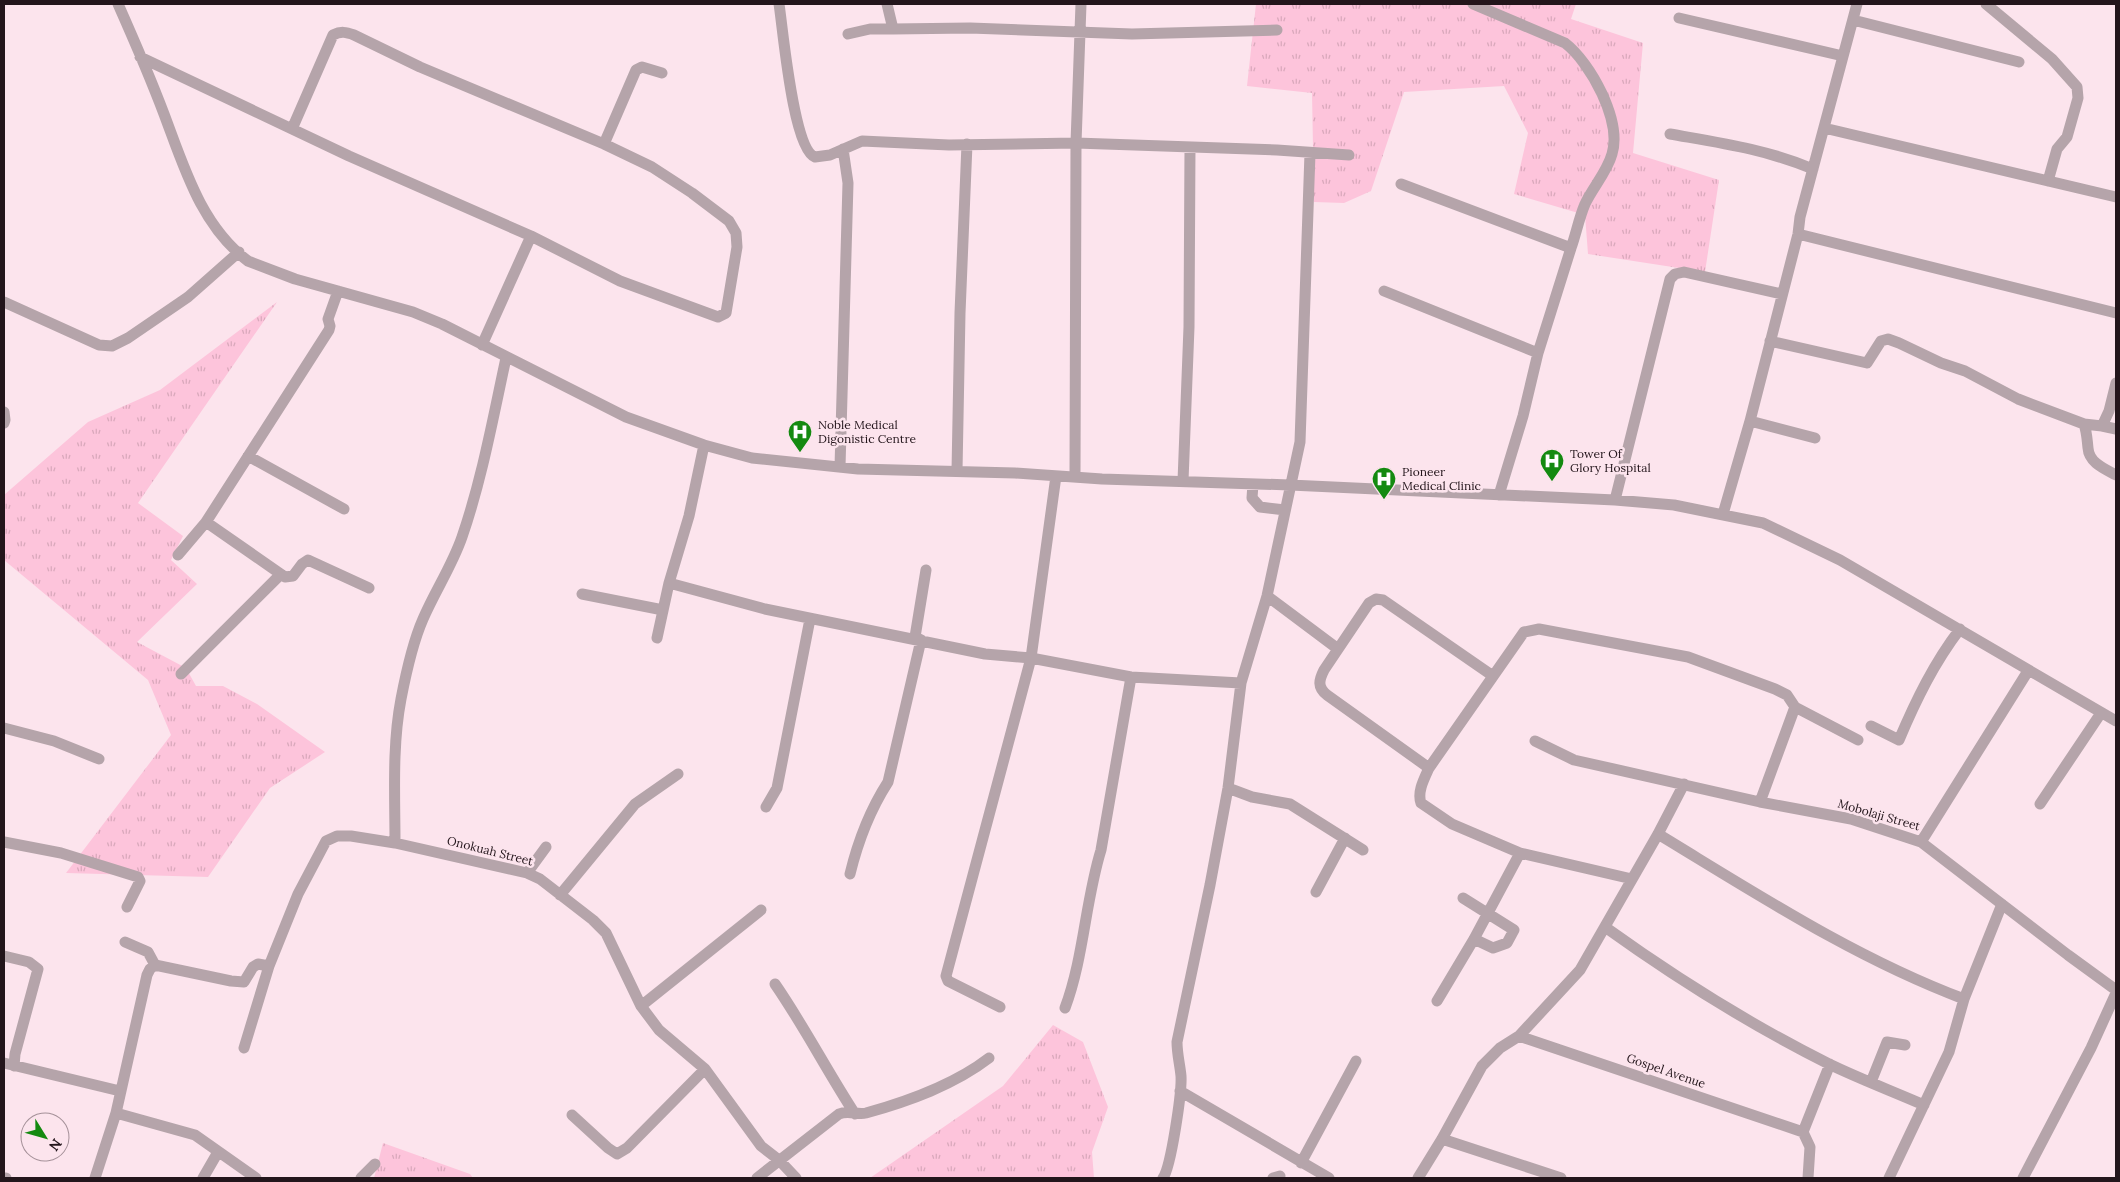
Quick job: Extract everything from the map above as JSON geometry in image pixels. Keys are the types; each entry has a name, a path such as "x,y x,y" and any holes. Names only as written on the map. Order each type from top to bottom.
{"street":[{"path":"118,4 163,111 186,175 217,232 226,243 248,261 295,279 413,312 626,417 704,445 752,458 840,468 958,471 1615,500 1674,506 1723,514 1763,523 1840,560 2116,721"},
{"path":"779,4 796,122 803,142 810,154 815,156 830,155 862,142 967,144 1076,143 1349,155"},
{"path":"887,4 893,28"},
{"path":"1074,476 1076,143 1081,4"},
{"path":"1473,4 1565,43 1573,49 1599,88 1614,124 1612,155 1585,204 1538,353 1524,416 1499,495"},
{"path":"1723,514 1750,421 1813,169 1857,4"},
{"path":"1986,4 2052,60 2077,87 2078,98 2067,136 2057,149 2048,181"},
{"path":"1679,18 1843,56"},
{"path":"1852,20 2019,62"},
{"path":"848,34 893,28 970,28 1132,34 1276,30"},
{"path":"140,57 292,129 531,236 620,281 718,317 725,314 737,247 735,229 729,221 692,193 652,167 604,144 420,66 346,32 338,32 333,35 329,42 292,129"},
{"path":"604,144 636,70 642,67 662,73"},
{"path":"1824,128 2116,196"},
{"path":"1670,134 1751,148 1786,158 1813,169"},
{"path":"958,471 960,313 967,144"},
{"path":"1183,481 1189,327 1190,147"},
{"path":"840,468 848,183 843,149"},
{"path":"1164,1178 1169,1166 1180,1091 1181,1074 1177,1042 1228,788 1242,683 1267,596 1300,442 1310,152"},
{"path":"1401,184 1571,248"},
{"path":"1798,234 2116,313"},
{"path":"482,345 531,236"},
{"path":"4,302 99,345 112,346 128,338 188,297 239,252"},
{"path":"1615,500 1670,278 1675,274 1684,272 1782,294"},
{"path":"178,555 206,522 329,330 328,319 338,291"},
{"path":"1384,292 1538,353"},
{"path":"1770,341 1867,363 1881,341 1888,339 1941,363 1965,371 2018,399 2084,424 2116,429"},
{"path":"395,843 396,738 403,692 414,642 422,621 449,570 470,514 485,457 506,358"},
{"path":"2102,426 2116,383"},
{"path":"4,412 4,423"},
{"path":"1750,421 1815,438"},
{"path":"2084,424 2088,436 2088,449 2094,461 2116,475"},
{"path":"657,638 668,583 689,516 704,445"},
{"path":"248,456 344,509"},
{"path":"1000,1007 948,981 946,976 1030,658 1056,476"},
{"path":"1253,484 1252,498 1260,507 1285,510"},
{"path":"206,522 286,577 293,576 302,564 308,560 369,588"},
{"path":"921,640 915,637 926,570"},
{"path":"182,674 281,574"},
{"path":"668,583 765,609 984,654 1030,658 1131,677 1242,683"},
{"path":"582,594 663,610"},
{"path":"1267,596 1338,649"},
{"path":"1429,768 1322,691 1319,680 1370,603 1379,599 1493,676"},
{"path":"766,807 777,788 810,619"},
{"path":"1632,879 1520,854 1452,824 1423,806 1419,796 1429,768 1524,632 1539,629 1688,657 1775,688 1787,695 1795,707 1858,740"},
{"path":"1871,726 1899,740 1919,693 1936,663 1960,629"},
{"path":"850,874 857,846 876,801 888,782 921,640"},
{"path":"1921,842 2028,671"},
{"path":"1065,1008 1075,981 1094,872 1101,850 1131,677"},
{"path":"1760,802 1795,707"},
{"path":"2040,804 2101,713"},
{"path":"4,728 54,741 99,759"},
{"name":"Mobolaji Street","path":"1535,741 1574,760 1760,802 1851,819 1921,842 2116,991"},
{"path":"560,895 635,804 678,774"},
{"path":"1418,1178 1482,1066 1500,1048 1519,1036 1580,970 1658,834 1684,784"},
{"path":"1228,788 1252,797 1290,804 1364,850"},
{"path":"1658,834 1784,911 1920,982 1964,999"},
{"name":"Onokuah Street","path":"269,966 298,894 326,841 337,836 351,836 395,843 528,873 540,878 593,920 606,934 641,1006 659,1030 704,1069 761,1146 779,1160 796,1178"},
{"path":"1316,892 1345,838"},
{"path":"4,842 61,852 138,877 140,881 127,907"},
{"path":"528,873 546,847"},
{"path":"1437,1001 1474,939 1520,854"},
{"path":"1463,898 1514,930 1507,943 1493,948 1474,939"},
{"path":"1889,1178 1949,1052 1964,999 2002,904"},
{"path":"641,1006 760,910"},
{"path":"1605,928 1678,978 1830,1064 1924,1105"},
{"path":"125,942 148,952 155,965 231,981 244,982 253,967 258,964 269,966 244,1048"},
{"path":"4,956 29,962 38,969 15,1054 9,1064 120,1091"},
{"path":"95,1178 116,1113 147,975 155,965"},
{"path":"776,984 799,1019 828,1073 855,1114"},
{"path":"2023,1178 2091,1048 2116,991"},
{"name":"Gospel Avenue","path":"1519,1036 1803,1132"},
{"path":"1871,1082 1886,1042 1905,1045"},
{"path":"757,1178 839,1114 844,1112 855,1114 868,1112 920,1096 959,1078 990,1058"},
{"path":"1301,1163 1356,1061"},
{"path":"1808,1178 1810,1146 1803,1132 1830,1064"},
{"path":"572,1115 617,1154 628,1148 704,1069"},
{"path":"1180,1091 1329,1178"},
{"path":"116,1113 195,1135 256,1178"},
{"path":"1442,1139 1538,1175 1561,1178"},
{"path":"203,1178 218,1152"},
{"path":"361,1178 375,1164"}],"green space":[{"path":"1256,4 1576,4 1571,19 1643,43 1633,153 1719,180 1705,272 1588,254 1585,215 1514,194 1528,133 1504,86 1404,92 1371,191 1344,203 1314,202 1312,93 1247,86"},
{"path":"277,302 138,503 183,536 171,560 197,584 137,642 186,668 196,686 223,686 257,704 325,752 270,788 208,877 66,873 171,735 148,680 4,560 4,495 88,422 160,390"},
{"path":"1053,1025 1083,1042 1108,1107 1092,1152 1094,1178 870,1178 1003,1086"},
{"path":"383,1143 470,1174 473,1178 374,1178"}],"place":[{"name":"Noble Medical Digonistic Centre","path":"800,453"},
{"name":"Tower Of Glory Hospital","path":"1552,482"},
{"name":"Pioneer Medical Clinic","path":"1384,500"}]}
